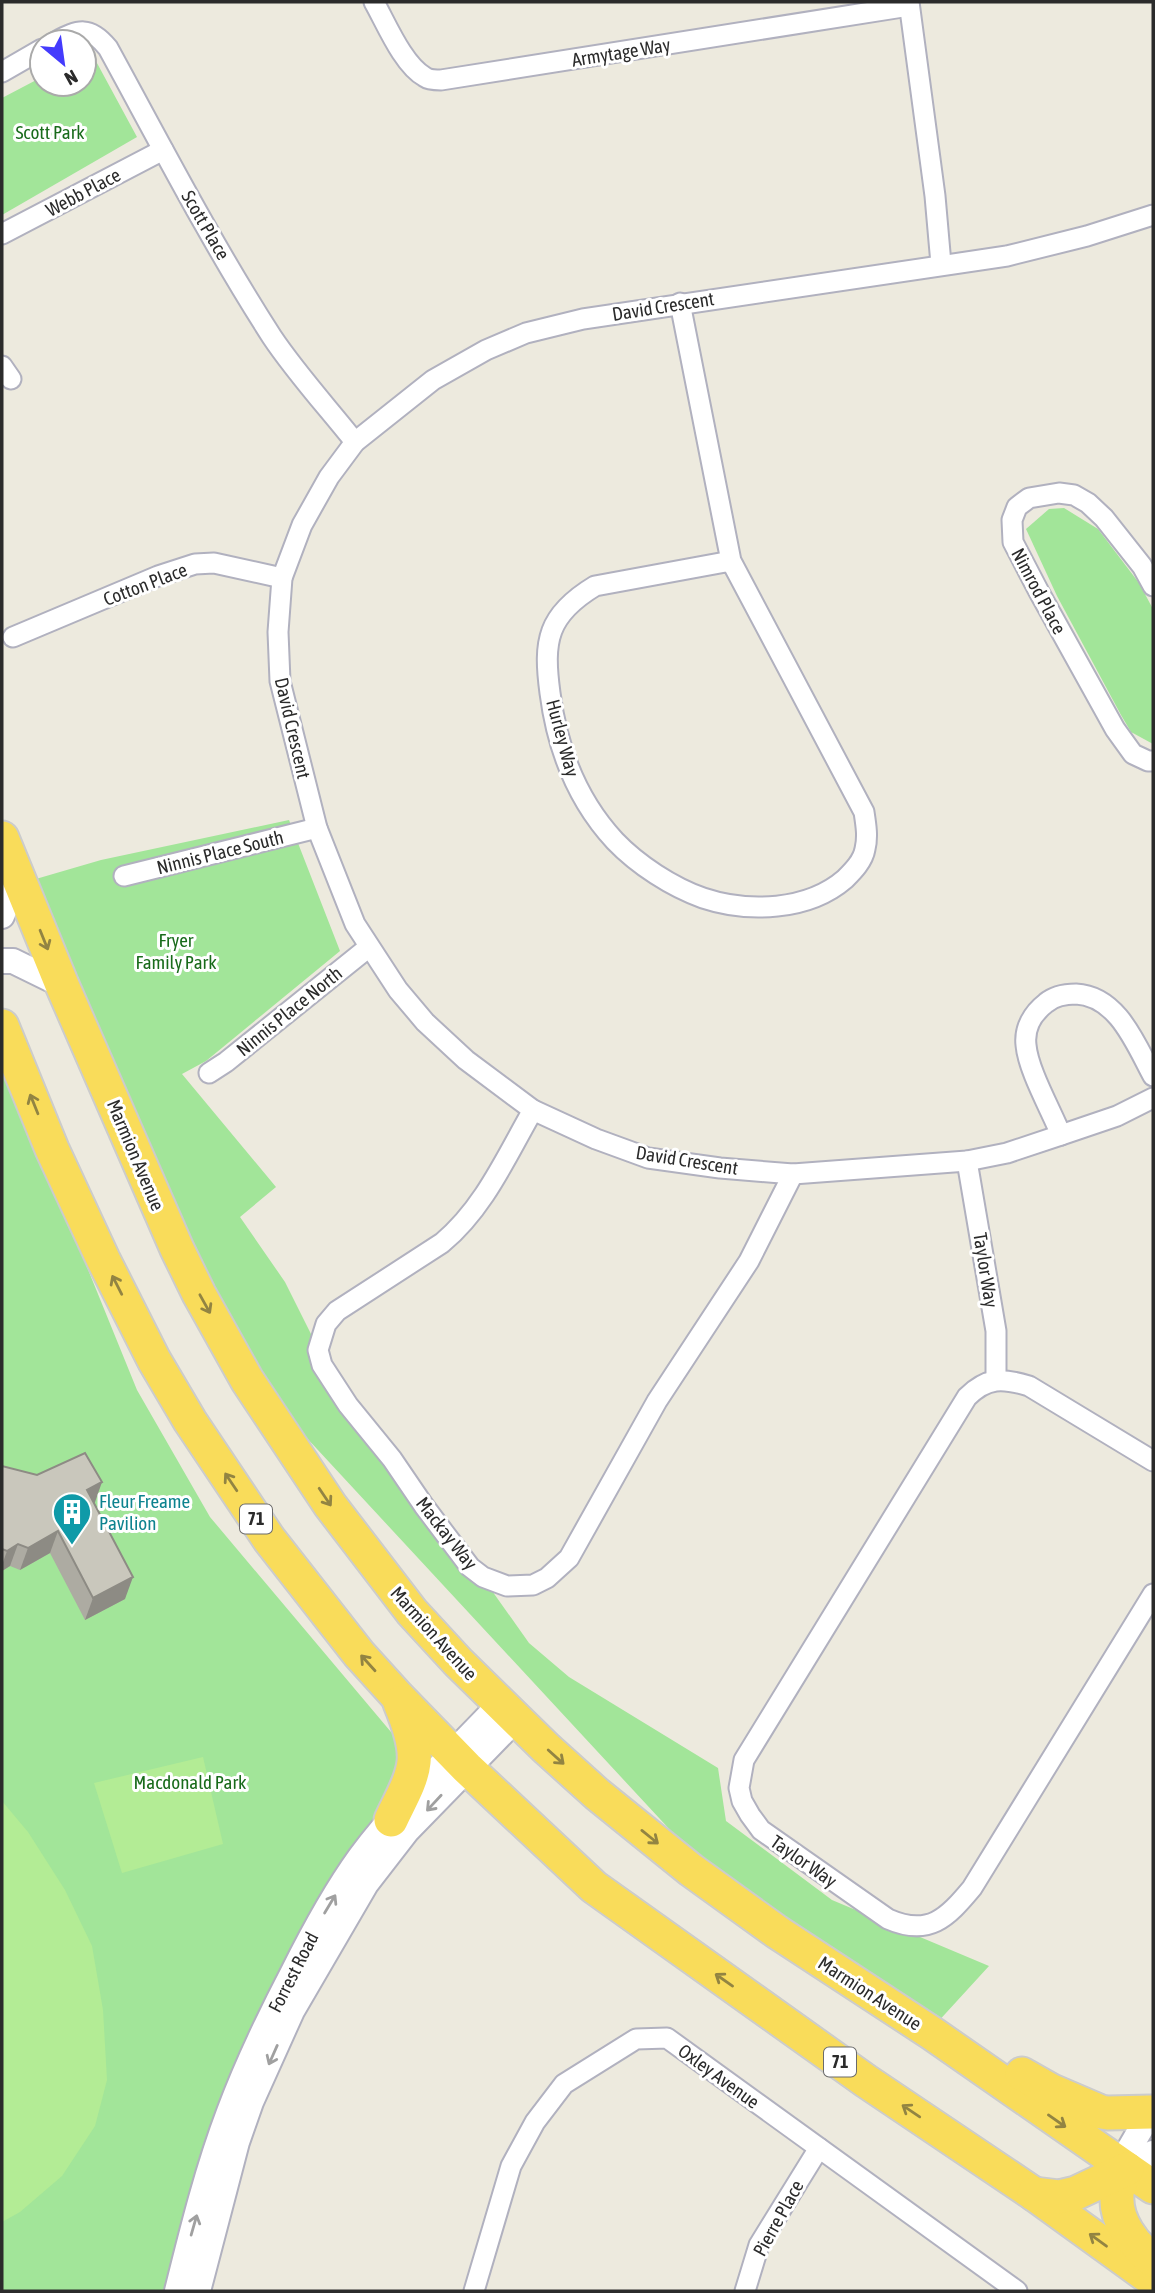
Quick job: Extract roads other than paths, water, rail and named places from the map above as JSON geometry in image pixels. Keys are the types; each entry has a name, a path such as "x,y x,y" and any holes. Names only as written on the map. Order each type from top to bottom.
{"highway":[{"name":"Marmion Avenue","path":"2,838 62,985 177,1249 247,1380 330,1504 412,1612 458,1662 597,1794 691,1870 777,1932 1144,2170"},
{"name":"71","path":"2,1026 9,1052 52,1149 154,1360 190,1421 269,1539 359,1654 398,1697 460,1761 594,1887 866,2081 1034,2194 1153,2280"},
{"path":"391,1819 406,1788 414,1762 406,1717 398,1697"},
{"path":"933,2034 943,2031 969,2040 1028,2079 1101,2112 1152,2110"},
{"path":"1034,2194 1059,2197 1144,2170"},
{"path":"1144,2170 1116,2193 1118,2211 1129,2236 1153,2260"}],"street":[{"name":"Armytage Way","path":"374,2 413,66 426,78 441,80 909,4 935,196 941,264"},
{"name":"Scott Place","path":"98,37 108,48 163,150 274,340 355,442"},
{"path":"2,72 28,57"},
{"name":"Webb Place","path":"2,234 163,150"},
{"name":"David Crescent","path":"1153,215 1087,236 1007,256 583,319 526,333 486,350 433,380 355,442 330,477 302,525 282,578 278,632 280,681 317,828 338,884 369,947 398,990 425,1022 466,1060 533,1110 596,1139 648,1158 793,1174 967,1161 1007,1153 1117,1116 1153,1098"},
{"name":"Hurley Way","path":"680,303 731,561 864,813 867,832 865,851 855,870 823,894 785,905 758,907 704,898 641,864 616,842 596,818 576,786 562,750 552,709 547,648 552,629 576,597 595,586 731,561"},
{"name":"Nimrod Place","path":"1153,586 1148,562 1088,503 1074,495 1059,493 1029,498 1017,508 1012,520 1013,542 1115,729 1133,754 1153,761"},
{"name":"Cotton Place","path":"13,637 158,576 195,564 214,563 282,578"},
{"name":"Ninnis Place South","path":"124,876 317,828"},
{"path":"2,916 18,877"},
{"name":"Ninnis Place North","path":"209,1073 369,947"},
{"path":"2,961 13,961 62,985"},
{"path":"1061,1135 1031,1064 1026,1044 1027,1027 1035,1013 1048,1001 1066,994 1086,995 1104,1003 1121,1021 1153,1076"},
{"name":"Mackay Way","path":"533,1110 482,1200 457,1231 337,1311 326,1324 318,1350 331,1382 392,1459 470,1567 483,1577 508,1586 522,1586 540,1581 560,1568 569,1558 657,1401 749,1261 793,1174"},
{"name":"Taylor Way","path":"967,1161 996,1331 996,1380 979,1385 967,1397 744,1760 739,1788 742,1801 750,1815 771,1839 888,1919 921,1928 935,1922 948,1913 972,1888 1153,1594"},
{"path":"996,1380 1028,1386 1153,1461"},
{"name":"Forrest Road","path":"177,2291 211,2163 229,2112 260,2037 332,1899 359,1858 391,1819 460,1761 508,1711"},
{"name":"Forrest Road","path":"198,2291 237,2142 251,2102 292,2011 366,1884 460,1761"},
{"name":"Oxley Avenue","path":"474,2291 512,2166 535,2122 564,2084 636,2039 667,2038 1017,2291"},
{"path":"1144,2170 1128,2151 1152,2110"},
{"name":"Pierre Place","path":"745,2291 759,2245 818,2148"}],"place":[{"name":"Fleur Freame Pavilion","path":"72,1546"}],"park label":[{"name":"Scott Park","path":"50,132"},
{"name":"Fryer Family Park","path":"176,951"},
{"name":"Macdonald Park","path":"190,1782"}]}
